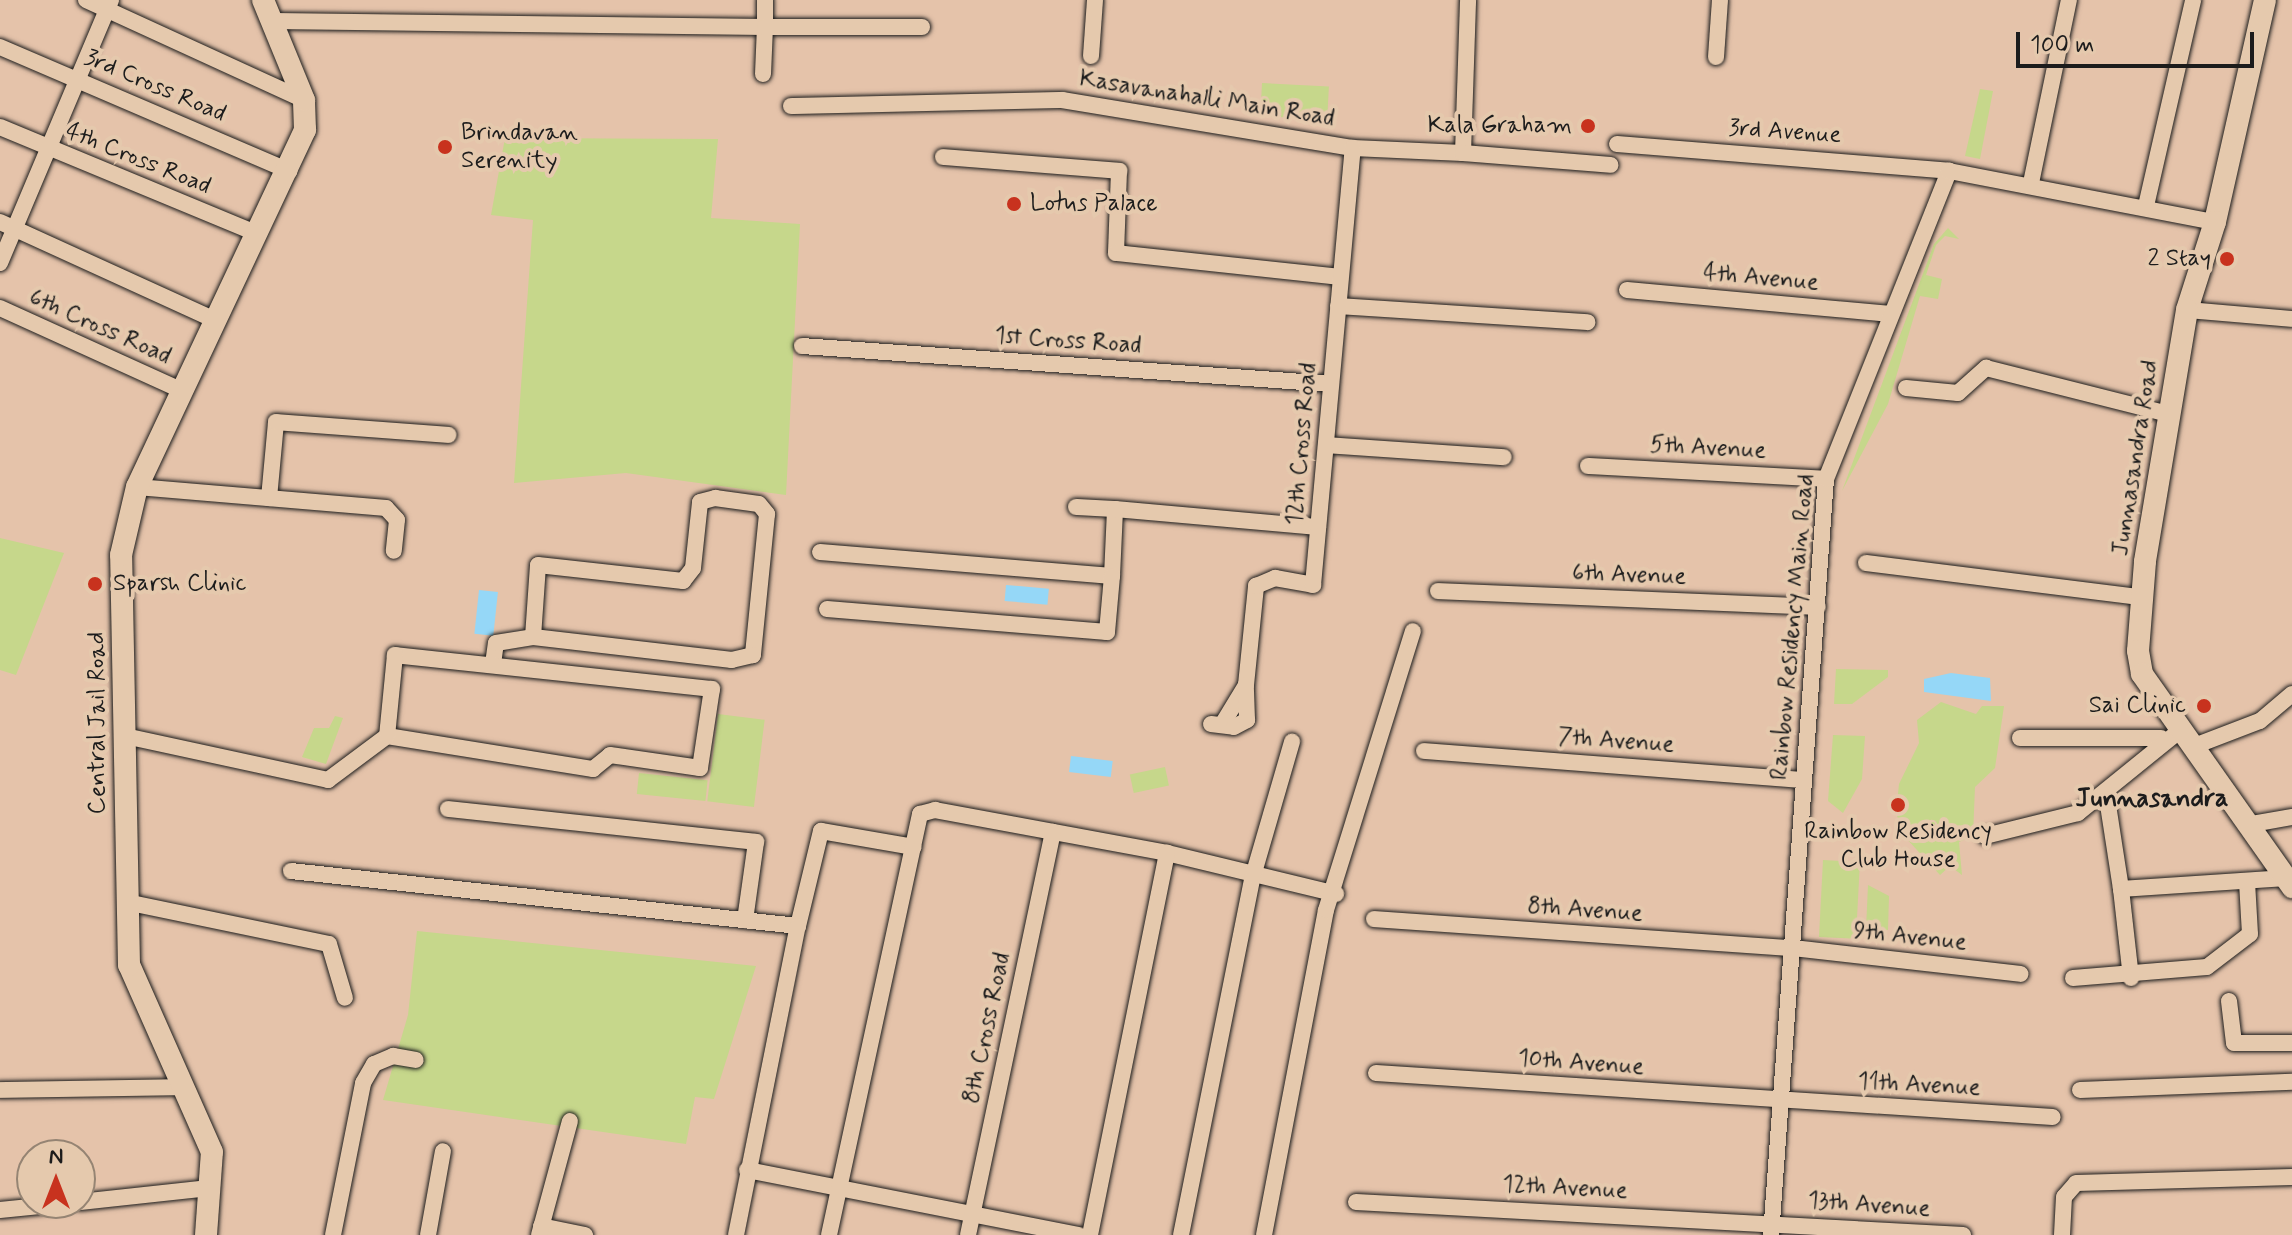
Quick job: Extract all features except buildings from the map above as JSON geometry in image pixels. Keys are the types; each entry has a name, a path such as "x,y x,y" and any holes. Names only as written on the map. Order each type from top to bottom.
{"main road":[{"name":"Junnasandra Road","path":"2265,0 2215,222 2187,310 2168,414 2140,597 2142,674 2252,824 2289,882"},
{"name":"Central Jail Road","path":"206,1235 212,1152 129,965 121,555 137,487 181,390 290,171 305,130 304,100 268,10"}],"street":[{"path":"86,0 109,5 304,100"},
{"path":"763,74 765,0"},
{"path":"1091,56 1095,0"},
{"path":"1463,153 1468,0"},
{"path":"1716,57 1720,0"},
{"path":"2031,183 2069,0"},
{"path":"2146,206 2193,0"},
{"path":"0,263 6,224 79,79 109,5"},
{"path":"268,10 765,27 922,27"},
{"name":"3rd Cross Road","path":"0,47 290,171"},
{"name":"Kasavanahalli Main Road","path":"791,106 1062,100 1353,148 1611,165"},
{"name":"4th Cross Road","path":"0,127 258,234"},
{"name":"3rd Avenue","path":"1617,144 1949,171"},
{"name":"12th Cross Road","path":"1217,724 1246,685 1256,586 1275,578 1313,585 1353,148"},
{"path":"943,157 1119,171 1116,253 1340,277"},
{"path":"1949,171 2031,183 2215,222"},
{"name":"Rainbow Residency Main Road","path":"1772,1228 1826,479 1949,171"},
{"path":"6,224 217,321"},
{"name":"4th Avenue","path":"1627,290 1891,314"},
{"path":"1338,306 1587,322"},
{"name":"6th Cross Road","path":"0,308 181,390"},
{"path":"2187,310 2292,319"},
{"name":"1st Cross Road","path":"802,346 1331,384"},
{"path":"1906,388 1958,393 1986,368 2168,414"},
{"path":"269,498 276,422 449,435"},
{"path":"1326,445 1504,457"},
{"name":"5th Avenue","path":"1588,466 1826,479"},
{"path":"137,487 386,508 397,520 394,551"},
{"path":"493,664 496,643 533,637 732,660 753,655 767,514 759,504 700,502 693,568 683,581 538,565 533,637"},
{"path":"1076,507 1318,527"},
{"path":"827,609 1107,632 1115,509"},
{"path":"820,552 1112,576"},
{"path":"1866,563 2140,597"},
{"name":"6th Avenue","path":"1438,591 1818,607"},
{"path":"1264,1235 1326,910 1336,894 1413,631"},
{"path":"125,736 328,780 387,736 593,769 610,755 700,768 712,689 395,655 387,736"},
{"path":"2020,738 2190,737 2260,721 2292,694"},
{"path":"1985,836 2057,823 2106,792 2161,738"},
{"path":"1181,1235 1253,876 1292,742"},
{"name":"7th Avenue","path":"1424,751 1804,780"},
{"path":"2106,792 2131,978"},
{"path":"448,809 756,842 745,920"},
{"path":"829,1235 920,814 935,810 1167,853 1336,894"},
{"path":"2252,824 2292,817"},
{"path":"736,1235 798,926 821,831 914,847"},
{"name":"8th Cross Road","path":"968,1235 1053,832"},
{"path":"1090,1235 1167,853"},
{"path":"291,871 798,926"},
{"path":"2073,978 2131,978 2207,967 2250,934 2247,882"},
{"path":"2121,889 2289,882"},
{"path":"126,902 329,944 345,998"},
{"name":"8th Avenue","path":"1374,919 1793,948"},
{"name":"9th Avenue","path":"1793,948 2021,974"},
{"path":"2229,1001 2234,1043 2292,1043"},
{"path":"333,1235 363,1083 374,1064 393,1056 416,1060"},
{"name":"10th Avenue","path":"1376,1073 1781,1101"},
{"path":"2080,1090 2292,1082"},
{"path":"0,1090 182,1087"},
{"name":"11th Avenue","path":"1781,1101 2053,1117"},
{"path":"570,1121 540,1231 585,1235"},
{"path":"428,1235 443,1151"},
{"path":"747,1170 1079,1235"},
{"path":"2062,1235 2064,1197 2076,1183 2292,1177"},
{"path":"96,1200 209,1188"},
{"name":"12th Avenue","path":"1356,1202 1772,1228"},
{"name":"13th Avenue","path":"1772,1228 1963,1235"}],"green space":[{"path":"1262,83 1329,87 1327,119 1260,116"},
{"path":"1980,89 1993,91 1980,159 1965,156"},
{"path":"505,138 718,139 711,218 800,224 786,495 626,473 514,483 533,220 491,215"},
{"path":"1948,228 1959,239 1945,236 1936,245 1926,275 1942,279 1938,299 1920,296 1888,404 1842,491 1934,244"},
{"path":"0,538 64,553 16,675 0,670"},
{"path":"1836,669 1888,670 1888,677 1852,704 1834,704"},
{"path":"1941,702 1976,714 1982,706 2004,706 1995,768 1975,787 1973,836 1959,842 1962,875 1950,866 1940,875 1905,837 1896,813 1899,784 1919,743 1917,720"},
{"path":"718,714 765,720 754,807 707,801"},
{"path":"335,716 343,718 326,764 302,757 314,728 329,728"},
{"path":"1833,735 1865,736 1862,779 1843,813 1828,801"},
{"path":"1165,767 1169,786 1134,793 1130,774"},
{"path":"639,773 708,780 705,801 637,794"},
{"path":"1823,860 1860,862 1856,939 1819,937"},
{"path":"1868,885 1889,896 1888,930 1866,929"},
{"path":"417,931 756,966 714,1099 695,1097 686,1144 383,1100 408,1015"}],"water":[{"path":"1006,585 1049,589 1047,605 1005,601"},
{"path":"479,590 498,592 493,636 474,634"},
{"path":"1951,673 1990,678 1991,701 1924,692 1924,679"},
{"path":"1071,756 1113,761 1111,777 1069,772"}],"place":[{"name":"Kala Graham","path":"1588,126"},
{"name":"Brindavan Serenity","path":"445,147"},
{"name":"Lotus Palace","path":"1014,204"},
{"name":"2 Stay","path":"2227,259"},
{"name":"Sparsh Clinic","path":"95,584"},
{"name":"Sai Clinic","path":"2204,706"},
{"name":"Rainbow Residency Club House","path":"1898,805"}],"district":[{"name":"Junnasandra","path":"2152,800"}]}
